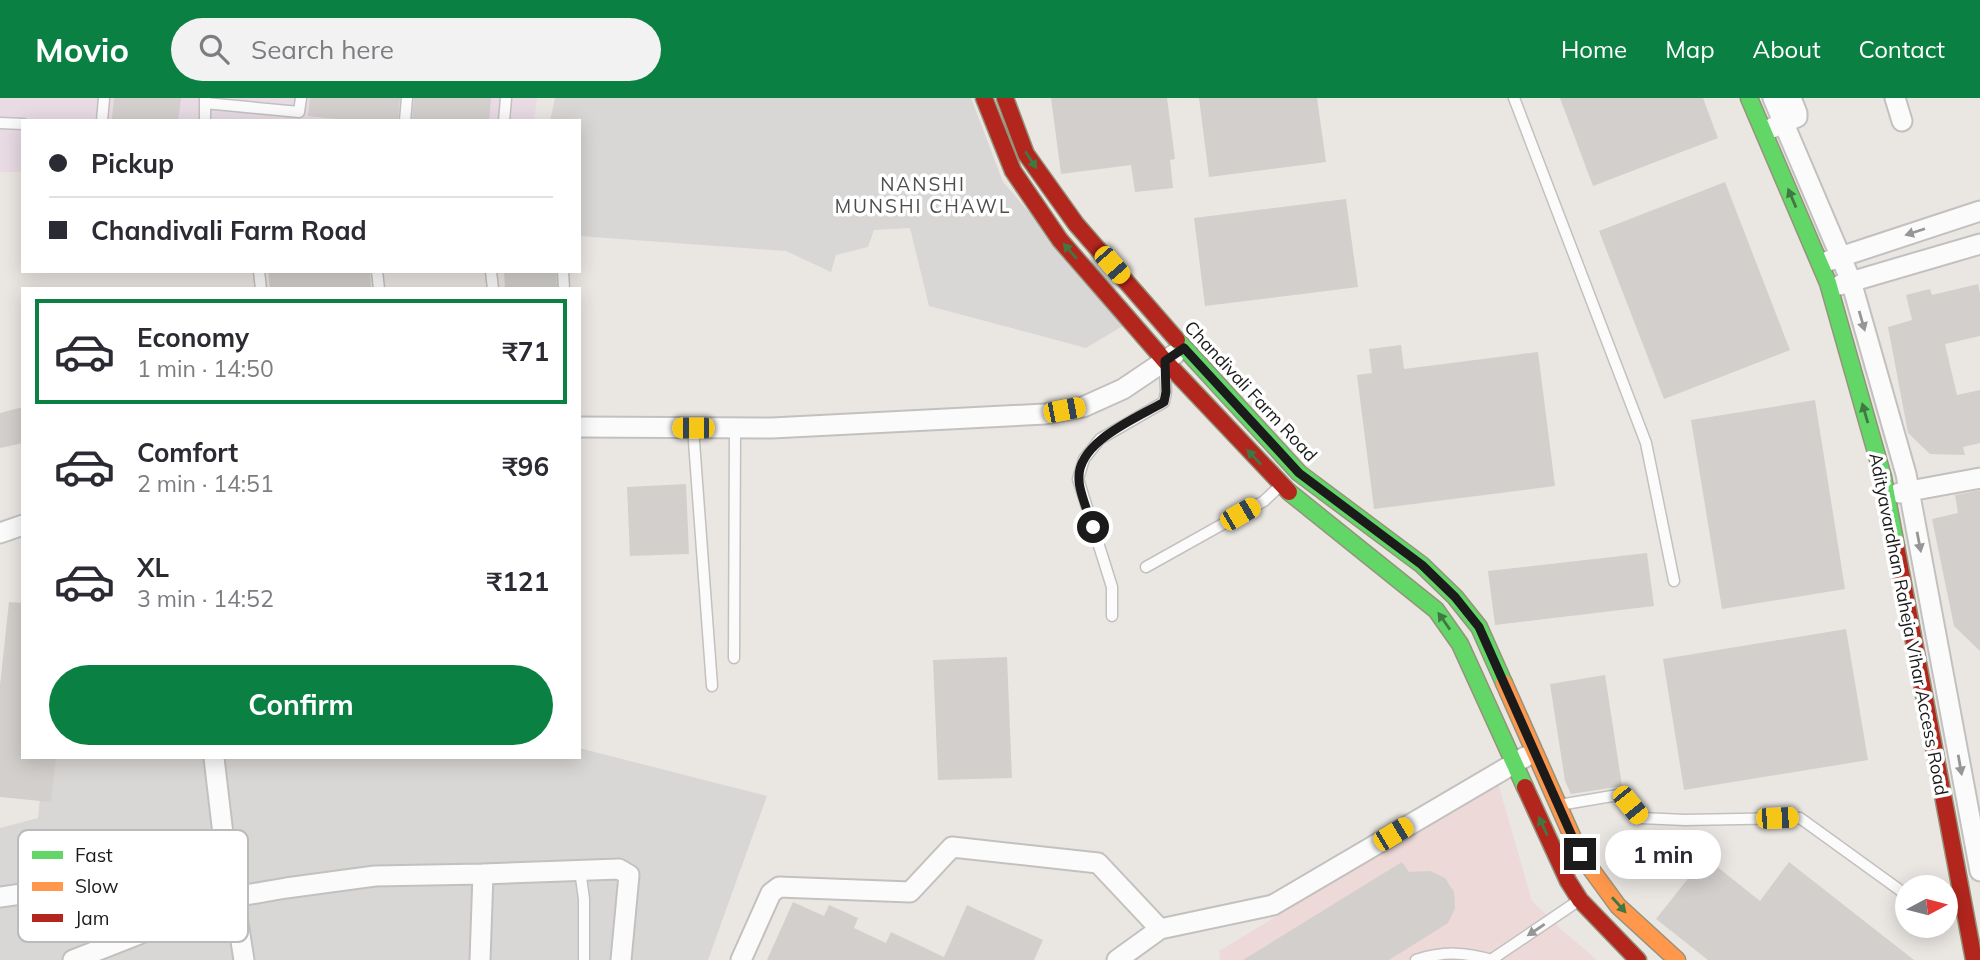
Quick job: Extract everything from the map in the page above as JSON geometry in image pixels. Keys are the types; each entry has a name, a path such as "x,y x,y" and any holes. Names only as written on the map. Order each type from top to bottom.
{"street":[{"path":"984,98 1013,171 1060,240 1165,361 1281,486 1436,610 1462,649 1568,880 1580,900 1638,960"},
{"name":"Chandivali Farm Road","path":"1005,98 1026,154 1076,224 1184,348 1299,473 1422,565 1455,597 1479,627 1580,854 1618,906 1677,960"},
{"path":"1895,98 1902,121"},
{"path":"1756,115 1781,99"},
{"name":"Adityavardhan Raheja Vihar Access Road","path":"1781,99 1784,123 1851,281 1906,474 1980,871"},
{"path":"1756,115 1784,123"},
{"name":"Adityavardhan Raheja Vihar Access Road","path":"1756,115 1830,289 1883,477 1974,960"},
{"path":"994,122 1011,116"},
{"path":"1820,264 1980,211"},
{"path":"1830,289 1980,244"},
{"path":"581,427 735,429 1045,414 1083,407 1113,394 1184,348"},
{"path":"1857,385 1878,377"},
{"path":"1886,496 1980,478"},
{"path":"0,533 21,526"},
{"path":"1462,649 1483,636"},
{"path":"1117,960 1160,929 1273,905 1535,753"},
{"path":"214,759 223,830"},
{"path":"1948,825 1971,823"},
{"path":"741,960 771,893 779,887 911,892 952,847 1098,863 1160,929"},
{"path":"248,895 375,876 619,869 629,875 621,960"},
{"path":"480,960 483,874"},
{"path":"0,897 18,894"},
{"path":"73,960 119,942"},
{"path":"241,942 244,960"}],"lane":[{"path":"102,119 104,98"},
{"path":"205,119 205,100 300,116 301,98"},
{"path":"405,119 407,98"},
{"path":"504,119 506,98"},
{"path":"1514,98 1646,443 1674,581"},
{"path":"0,123 21,124"},
{"path":"1112,616 1112,587 1078,479 1084,459 1100,439 1164,402 1165,361"},
{"path":"693,428 712,686"},
{"path":"734,658 735,429"},
{"path":"1146,567 1264,501 1299,473"},
{"path":"1558,805 1624,794 1640,818 1800,818 1895,887"},
{"path":"580,870 584,899 584,960"},
{"path":"1416,960 1431,955 1470,953 1492,960 1602,883"}],"shaded area":[{"path":"0,98 537,98 534,119 21,119 21,172 0,172"},
{"path":"555,98 971,98 1003,182 1126,324 1086,348 929,306 910,228 874,230 868,247 836,255 831,272 786,251 581,236 581,119 550,119"},
{"path":"581,749 767,796 708,960 0,960 0,828 38,818 44,759 581,759"},
{"path":"1498,783 1532,901 1597,960 1220,960 1219,951"}],"building":[{"path":"114,98 181,98 178,119 112,119"},
{"path":"310,98 400,98 398,119 308,116"},
{"path":"414,98 491,98 489,119 412,119"},
{"path":"1051,98 1167,98 1175,159 1170,160 1173,188 1135,192 1131,165 1061,174"},
{"path":"1199,98 1317,98 1326,162 1209,177"},
{"path":"1560,98 1703,98 1718,138 1593,186"},
{"path":"1725,182 1790,350 1664,399 1599,231"},
{"path":"1346,199 1358,287 1205,306 1194,218"},
{"path":"268,273 370,273 371,287 270,287"},
{"path":"504,273 556,273 557,287 505,287"},
{"path":"1978,284 1980,336 1945,344 1957,395 1980,390 1980,443 1963,447 1965,455 1930,454 1908,433 1888,327 1912,320 1906,295 1930,289 1932,295"},
{"path":"1401,345 1404,369 1538,352 1555,486 1374,509 1357,375 1372,373 1369,349"},
{"path":"1815,400 1845,589 1722,609 1691,420"},
{"path":"21,408 21,443 0,448 0,413"},
{"path":"686,484 689,554 630,556 627,487"},
{"path":"1980,490 1980,651 1954,626 1932,519 1958,513 1955,495"},
{"path":"1647,553 1654,606 1495,625 1488,571"},
{"path":"9,602 21,603 21,759 56,759 51,802 0,797 0,685"},
{"path":"1846,629 1868,760 1684,790 1663,659"},
{"path":"1007,657 1012,778 938,780 933,660"},
{"path":"1605,675 1622,786 1571,794 1565,781 1550,684"},
{"path":"1705,857 1760,901 1789,862 1914,960 1708,960 1656,919"},
{"path":"1402,862 1409,872 1430,871 1445,878 1454,892 1455,908 1448,923 1389,960 1243,960"},
{"path":"793,902 824,916 829,905 858,918 854,928 886,943 891,932 944,957 967,905 1043,940 1034,960 767,960"}],"traffic: fast":[{"path":"1749,98 1828,283 1883,477 1896,546"},
{"path":"1177,340 1299,473 1422,565 1455,597 1479,627 1504,683"},
{"path":"1289,492 1436,610 1460,644 1525,787"}],"traffic: slow":[{"path":"1504,683 1580,854 1618,906 1677,960"}],"traffic: jam":[{"path":"984,98 1013,171 1060,240 1165,361 1289,492"},
{"path":"1005,98 1026,154 1076,224 1177,340"},
{"path":"1896,546 1974,960"},
{"path":"1525,787 1568,881 1580,900 1638,960"}],"district":[{"name":"NANSHI MUNSHI CHAWL","path":"923,195"}],"route":[{"path":"1093,527 1078,479 1084,459 1100,439 1164,402 1165,361 1184,348 1299,473 1422,565 1455,597 1479,627 1580,854"}]}
